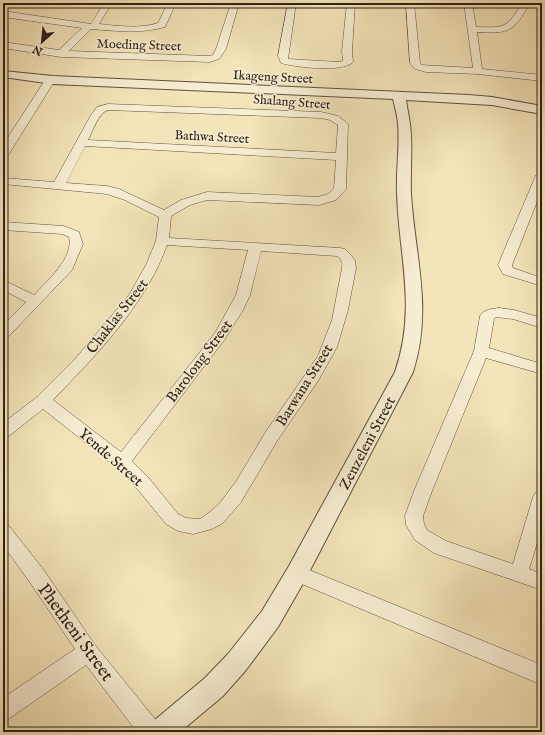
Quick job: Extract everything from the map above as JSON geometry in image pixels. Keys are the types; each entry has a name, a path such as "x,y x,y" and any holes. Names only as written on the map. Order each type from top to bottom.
{"street":[{"path":"61,54 92,26 108,3"},
{"path":"3,14 92,26 131,29 158,27 164,23 172,3"},
{"name":"Moeding Street","path":"3,45 61,54 126,57 213,58 221,50 235,3"},
{"path":"292,3 283,56 284,61 291,63 340,65 348,62 347,51 351,3"},
{"path":"410,3 415,63 417,67 426,69 478,71 542,78"},
{"path":"468,3 478,71"},
{"path":"473,29 491,30 508,28 516,20 526,3"},
{"name":"Ikageng Street","path":"3,74 50,80 399,96 492,102 542,110"},
{"path":"3,154 50,80"},
{"name":"Zenzeleni Street","path":"160,732 204,696 237,662 270,619 297,573 396,388 410,352 415,317 414,287 404,194 404,124 399,96"},
{"name":"Shalang Street","path":"58,186 96,115 101,110 108,107 321,115 338,120 343,124 340,190 337,194 326,200 208,196 190,201 165,214"},
{"name":"Bathwa Street","path":"82,143 342,157"},
{"path":"542,175 504,265 508,271 542,282"},
{"path":"3,181 114,191 165,214"},
{"name":"Chaklas Street","path":"3,432 43,400 80,363 135,297 153,265 162,241 165,214"},
{"path":"3,226 64,230 75,235 77,244 67,267 3,334"},
{"name":"Barwana Street","path":"162,241 255,248 340,252 346,255 350,263 345,294 334,334 325,355 304,390 271,437 232,500 215,519 205,525 195,526"},
{"name":"Barolong Street","path":"122,462 220,336 244,295 255,248"},
{"path":"3,284 35,301"},
{"path":"542,323 506,313 490,314 487,316 481,352 414,516 415,525 421,535 440,547 542,582"},
{"path":"481,352 542,369"},
{"name":"Yende Street","path":"43,400 122,462 141,481 172,519 185,527 195,526"},
{"path":"519,573 542,497"},
{"name":"Phetheni Street","path":"3,531 36,575 88,652 151,732"},
{"path":"297,573 542,674"},
{"path":"3,711 88,652"}]}
